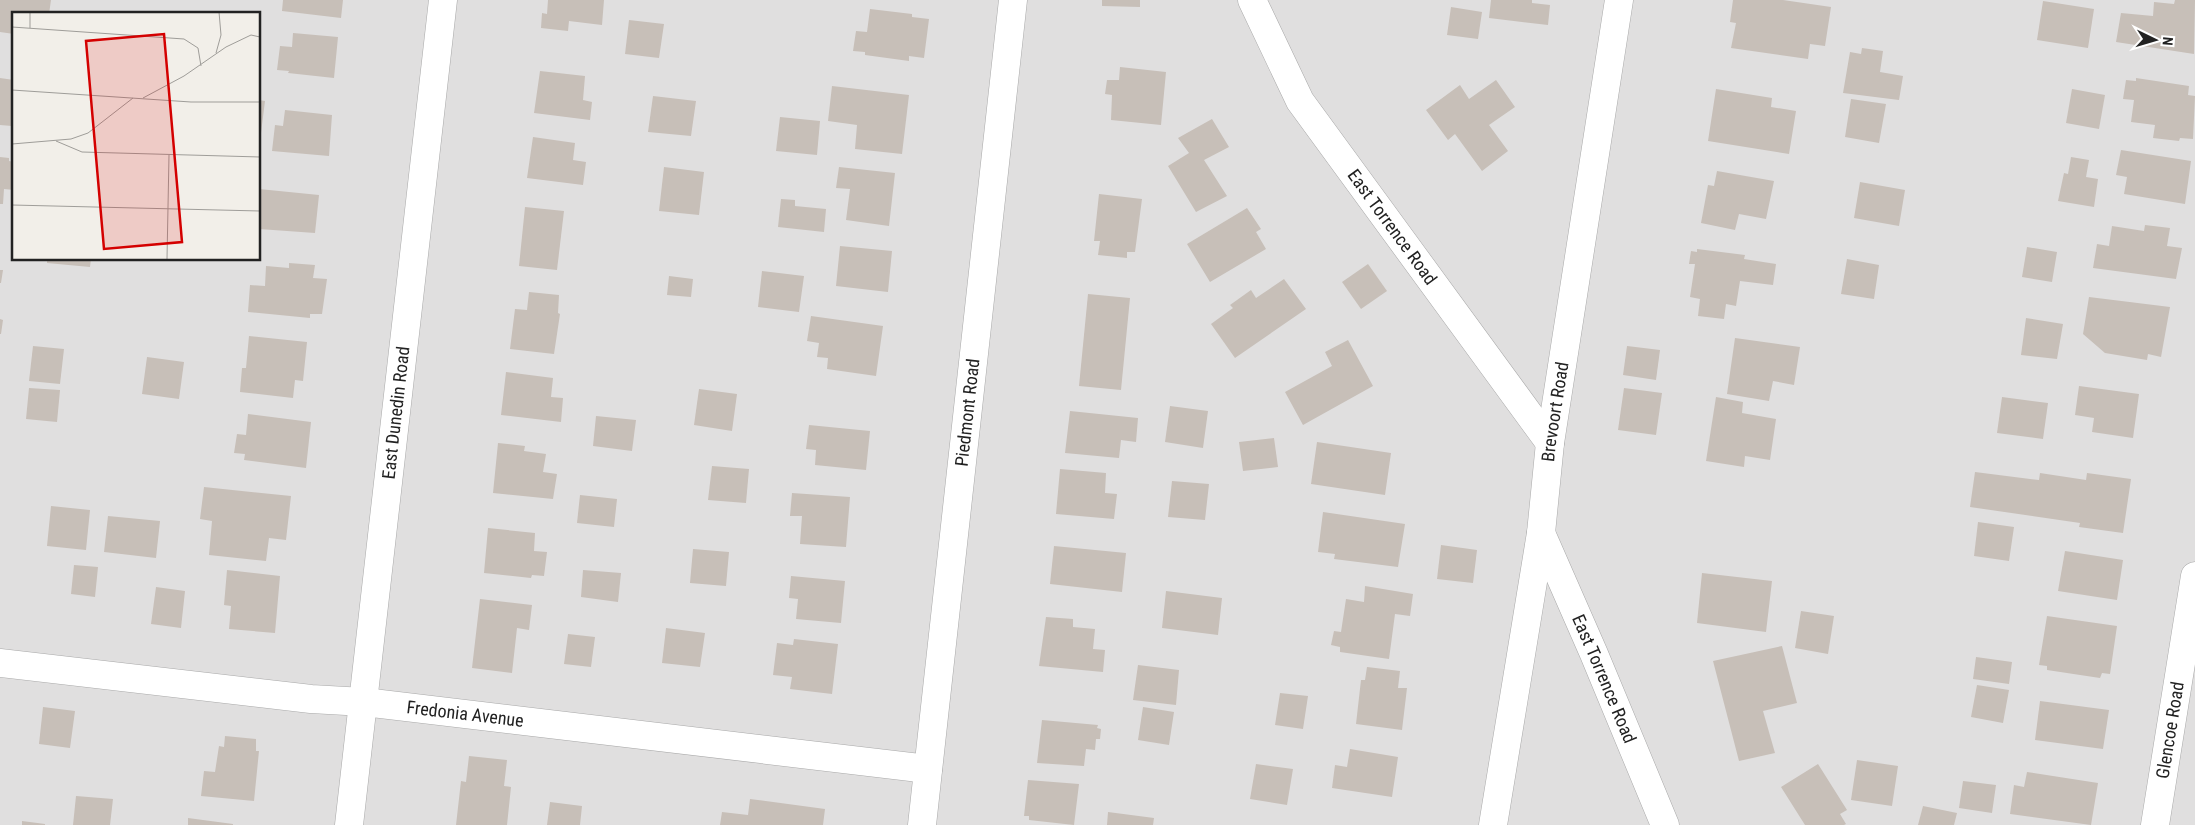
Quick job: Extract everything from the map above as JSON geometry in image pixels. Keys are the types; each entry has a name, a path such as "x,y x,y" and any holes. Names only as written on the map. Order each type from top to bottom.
{"street":[{"name":"East Dunedin Road","path":"349,825 443,0"},
{"name":"Piedmont Road","path":"922,825 1013,0"},
{"name":"East Torrence Road","path":"1252,0 1300,101 1550,443"},
{"name":"Brevoort Road","path":"1493,825 1541,533 1550,443 1619,0"},
{"name":"East Torrence Road","path":"1541,533 1665,825"},
{"name":"Glencoe Road","path":"2155,825 2195,576"},
{"name":"Fredonia Avenue","path":"0,663 292,697 364,702 928,769"}],"shaded area":[{"path":"0,0 2195,0 2195,825 0,825"}],"building":[{"path":"0,0 51,0 49,12 12,12 12,34 0,32"},
{"path":"283,0 343,0 341,18 282,11"},
{"path":"548,0 604,0 602,25 569,21 568,31 541,28 542,13 547,14"},
{"path":"1102,0 1140,0 1140,7 1102,6"},
{"path":"1491,0 1532,0 1532,3 1550,5 1548,25 1489,18"},
{"path":"1733,0 1783,0 1831,7 1825,46 1810,44 1808,59 1731,48 1736,23 1730,22"},
{"path":"2175,0 2195,0 2194,54 2116,42 2121,13 2153,16 2154,2 2174,4"},
{"path":"2043,1 2094,9 2088,48 2037,40"},
{"path":"1451,7 1482,12 1478,39 1447,35"},
{"path":"870,9 912,14 912,17 929,19 924,58 909,56 909,61 865,55 865,52 853,51 856,31 867,32"},
{"path":"629,20 664,24 659,58 625,54"},
{"path":"293,33 338,37 334,78 277,70 280,46 292,47"},
{"path":"1862,48 1883,51 1880,72 1903,76 1899,100 1843,93 1850,52 1861,54"},
{"path":"1120,67 1166,72 1161,125 1111,120 1112,95 1105,94 1107,80 1119,80"},
{"path":"540,71 585,76 583,100 592,102 590,120 534,113"},
{"path":"0,78 12,80 12,126 0,125"},
{"path":"2136,78 2189,86 2188,95 2195,96 2193,139 2180,138 2179,141 2153,138 2155,125 2131,122 2134,100 2123,99 2126,80 2136,81"},
{"path":"1496,80 1515,107 1489,125 1508,151 1482,171 1455,134 1448,140 1426,110 1460,85 1469,99"},
{"path":"832,86 909,95 902,154 855,149 857,125 828,121"},
{"path":"1716,89 1772,98 1771,107 1796,111 1789,154 1708,141"},
{"path":"2072,89 2105,95 2099,129 2066,123"},
{"path":"653,96 696,101 691,136 648,132"},
{"path":"1851,99 1886,104 1879,143 1845,137"},
{"path":"260,100 265,101 260,133"},
{"path":"285,110 332,115 329,156 272,151 275,125 283,126"},
{"path":"780,117 820,121 817,155 776,151"},
{"path":"1212,119 1229,147 1204,160 1227,196 1196,212 1168,166 1189,153 1178,138"},
{"path":"533,137 575,143 573,160 586,162 583,185 527,178"},
{"path":"2121,150 2191,161 2185,204 2124,194 2127,177 2116,175"},
{"path":"0,157 9,158 9,161 12,162 12,190 4,189 3,204 0,204"},
{"path":"2071,157 2089,160 2086,177 2098,179 2094,207 2058,201 2064,173 2068,174"},
{"path":"664,167 704,172 699,215 659,211"},
{"path":"839,167 895,173 889,226 846,220 850,189 836,188"},
{"path":"1717,171 1774,181 1766,219 1739,214 1735,230 1701,223 1708,185 1714,186"},
{"path":"1860,182 1905,190 1899,226 1854,218"},
{"path":"260,189 319,195 315,233 260,229"},
{"path":"1099,194 1142,199 1135,252 1127,252 1127,258 1098,255 1100,241 1094,241"},
{"path":"781,199 795,200 795,206 826,209 824,232 778,227"},
{"path":"525,207 564,211 557,270 519,266"},
{"path":"1247,208 1261,229 1256,232 1266,249 1210,282 1187,244"},
{"path":"2145,225 2170,228 2167,246 2182,248 2176,279 2093,268 2097,244 2109,246 2112,226 2144,231"},
{"path":"840,246 892,251 888,292 836,286"},
{"path":"2027,247 2057,252 2052,282 2022,277"},
{"path":"1697,249 1745,255 1744,259 1776,264 1773,285 1740,281 1736,306 1726,304 1724,319 1698,316 1700,299 1690,297 1695,264 1689,264 1691,251 1697,252"},
{"path":"1847,259 1879,265 1874,299 1841,294"},
{"path":"47,260 91,260 90,267 47,263"},
{"path":"289,263 315,265 313,278 327,279 322,314 310,314 310,318 248,312 250,285 265,286 266,266 289,268"},
{"path":"1368,264 1387,291 1361,309 1342,282"},
{"path":"0,270 3,270 1,283 0,283"},
{"path":"762,271 804,276 799,312 758,307"},
{"path":"669,276 693,279 691,297 667,295"},
{"path":"1284,279 1306,309 1235,358 1211,324 1233,308 1230,305 1251,290 1256,298"},
{"path":"529,292 559,295 558,313 560,314 554,354 510,349 515,309 527,310"},
{"path":"1088,294 1130,298 1121,390 1079,386"},
{"path":"2089,297 2170,307 2161,357 2148,354 2147,360 2105,353 2083,334"},
{"path":"811,316 883,326 876,376 827,369 828,358 817,357 819,343 807,341"},
{"path":"2026,318 2063,324 2057,359 2021,355"},
{"path":"0,319 3,320 1,334 0,334"},
{"path":"249,336 307,342 303,381 295,380 293,398 240,392 242,368 246,368"},
{"path":"1735,338 1800,347 1794,385 1773,381 1769,401 1727,394"},
{"path":"1348,340 1373,386 1303,425 1285,392 1332,366 1325,352"},
{"path":"33,346 64,349 60,384 29,381"},
{"path":"1627,346 1660,350 1656,380 1623,375"},
{"path":"147,357 184,362 179,399 142,394"},
{"path":"506,372 553,378 551,397 563,398 561,422 501,415"},
{"path":"2079,386 2139,394 2133,438 2092,432 2094,418 2075,415"},
{"path":"29,388 60,390 57,422 26,419"},
{"path":"1624,388 1662,393 1656,435 1618,430"},
{"path":"699,389 737,394 732,431 694,425"},
{"path":"1716,397 1743,402 1742,413 1776,419 1770,460 1745,456 1744,467 1706,461"},
{"path":"2002,397 2048,403 2043,439 1997,433"},
{"path":"1170,406 1208,411 1203,448 1165,442"},
{"path":"1070,411 1138,418 1136,442 1121,440 1119,458 1065,453"},
{"path":"248,414 311,422 306,468 244,460 245,454 234,453 237,434 246,435"},
{"path":"596,416 636,420 632,451 593,446"},
{"path":"809,425 870,431 866,470 815,465 816,450 806,449"},
{"path":"1274,438 1278,467 1243,471 1239,442"},
{"path":"1317,442 1391,453 1385,495 1311,484"},
{"path":"498,443 525,446 524,451 546,454 543,472 557,474 553,499 493,493"},
{"path":"712,466 749,469 746,503 708,500"},
{"path":"1060,469 1106,473 1105,493 1117,494 1114,519 1056,514"},
{"path":"1975,472 2039,480 2040,473 2086,480 2087,473 2131,479 2123,533 2079,527 2080,523 1970,507"},
{"path":"1172,481 1209,484 1205,520 1168,517"},
{"path":"204,487 291,496 286,540 269,538 266,561 209,555 212,521 200,519"},
{"path":"792,493 850,497 846,547 800,544 802,516 790,516"},
{"path":"580,495 617,499 614,527 577,523"},
{"path":"51,506 90,510 86,550 47,546"},
{"path":"1323,512 1405,524 1398,567 1334,559 1335,554 1318,552"},
{"path":"108,516 160,521 156,558 104,552"},
{"path":"1978,522 2014,527 2009,561 1974,556"},
{"path":"488,528 535,533 534,551 547,552 544,576 532,575 531,578 484,573"},
{"path":"1441,545 1477,550 1473,583 1437,579"},
{"path":"1054,546 1126,553 1122,592 1050,584"},
{"path":"693,549 729,552 726,586 690,583"},
{"path":"2065,551 2123,560 2117,600 2058,591"},
{"path":"74,565 98,567 95,597 71,594"},
{"path":"227,570 280,576 275,633 229,629 231,606 224,605"},
{"path":"583,570 621,573 618,602 581,597"},
{"path":"1702,573 1772,581 1766,632 1697,623"},
{"path":"791,576 845,581 841,623 796,619 798,599 789,598"},
{"path":"1365,586 1413,594 1410,616 1395,614 1389,659 1340,652 1340,647 1331,645 1334,631 1341,632 1346,599 1364,602"},
{"path":"156,587 185,591 181,628 151,624"},
{"path":"1166,591 1222,598 1218,635 1162,628"},
{"path":"480,599 532,605 529,630 517,628 512,673 472,668"},
{"path":"1801,611 1834,616 1828,654 1795,648"},
{"path":"2047,616 2117,626 2110,674 2102,673 2100,678 2047,670 2047,666 2039,665"},
{"path":"1046,617 1073,619 1073,627 1095,629 1093,649 1105,650 1103,672 1039,666"},
{"path":"666,628 705,633 700,667 662,663"},
{"path":"568,634 595,637 591,667 564,664"},
{"path":"794,639 838,644 832,694 790,689 792,677 773,675 777,643 793,645"},
{"path":"1782,646 1797,703 1763,711 1775,753 1739,761 1713,661"},
{"path":"1976,657 2012,662 2009,684 1973,679"},
{"path":"1138,665 1179,670 1176,705 1133,700"},
{"path":"1367,667 1400,671 1398,688 1407,688 1402,730 1356,724 1361,680 1365,680"},
{"path":"1977,685 2009,690 2003,723 1971,717"},
{"path":"1280,693 1308,696 1303,729 1275,725"},
{"path":"2040,701 2109,710 2103,749 2035,740"},
{"path":"43,707 75,711 70,748 39,744"},
{"path":"1143,707 1174,712 1169,745 1138,740"},
{"path":"1042,720 1098,725 1097,728 1101,729 1100,739 1096,739 1095,750 1086,749 1084,766 1037,763"},
{"path":"225,736 256,739 256,751 259,751 254,801 201,796 204,771 215,772 219,746 224,747"},
{"path":"1350,749 1398,757 1392,797 1332,788 1335,765 1347,767"},
{"path":"469,756 507,760 504,786 511,787 507,825 456,825 461,781 466,782"},
{"path":"1857,760 1898,766 1892,806 1851,800"},
{"path":"1256,764 1293,769 1287,805 1250,799"},
{"path":"1818,764 1847,810 1840,814 1846,824 1844,825 1805,825 1781,787"},
{"path":"2027,772 2098,783 2091,825 2010,814 2014,785 2024,787"},
{"path":"1028,780 1079,784 1074,825 1029,820 1029,816 1024,816"},
{"path":"1963,781 1996,785 1992,813 1959,808"},
{"path":"76,796 113,799 110,825 73,825"},
{"path":"750,799 825,809 823,825 720,825 722,812 748,815"},
{"path":"550,802 582,806 580,825 547,825"},
{"path":"1923,806 1957,813 1954,825 1918,825"},
{"path":"1108,812 1154,818 1153,825 1107,825"},
{"path":"188,818 233,824 233,825 188,825"},
{"path":"22,821 45,824 45,825 22,825"}]}
